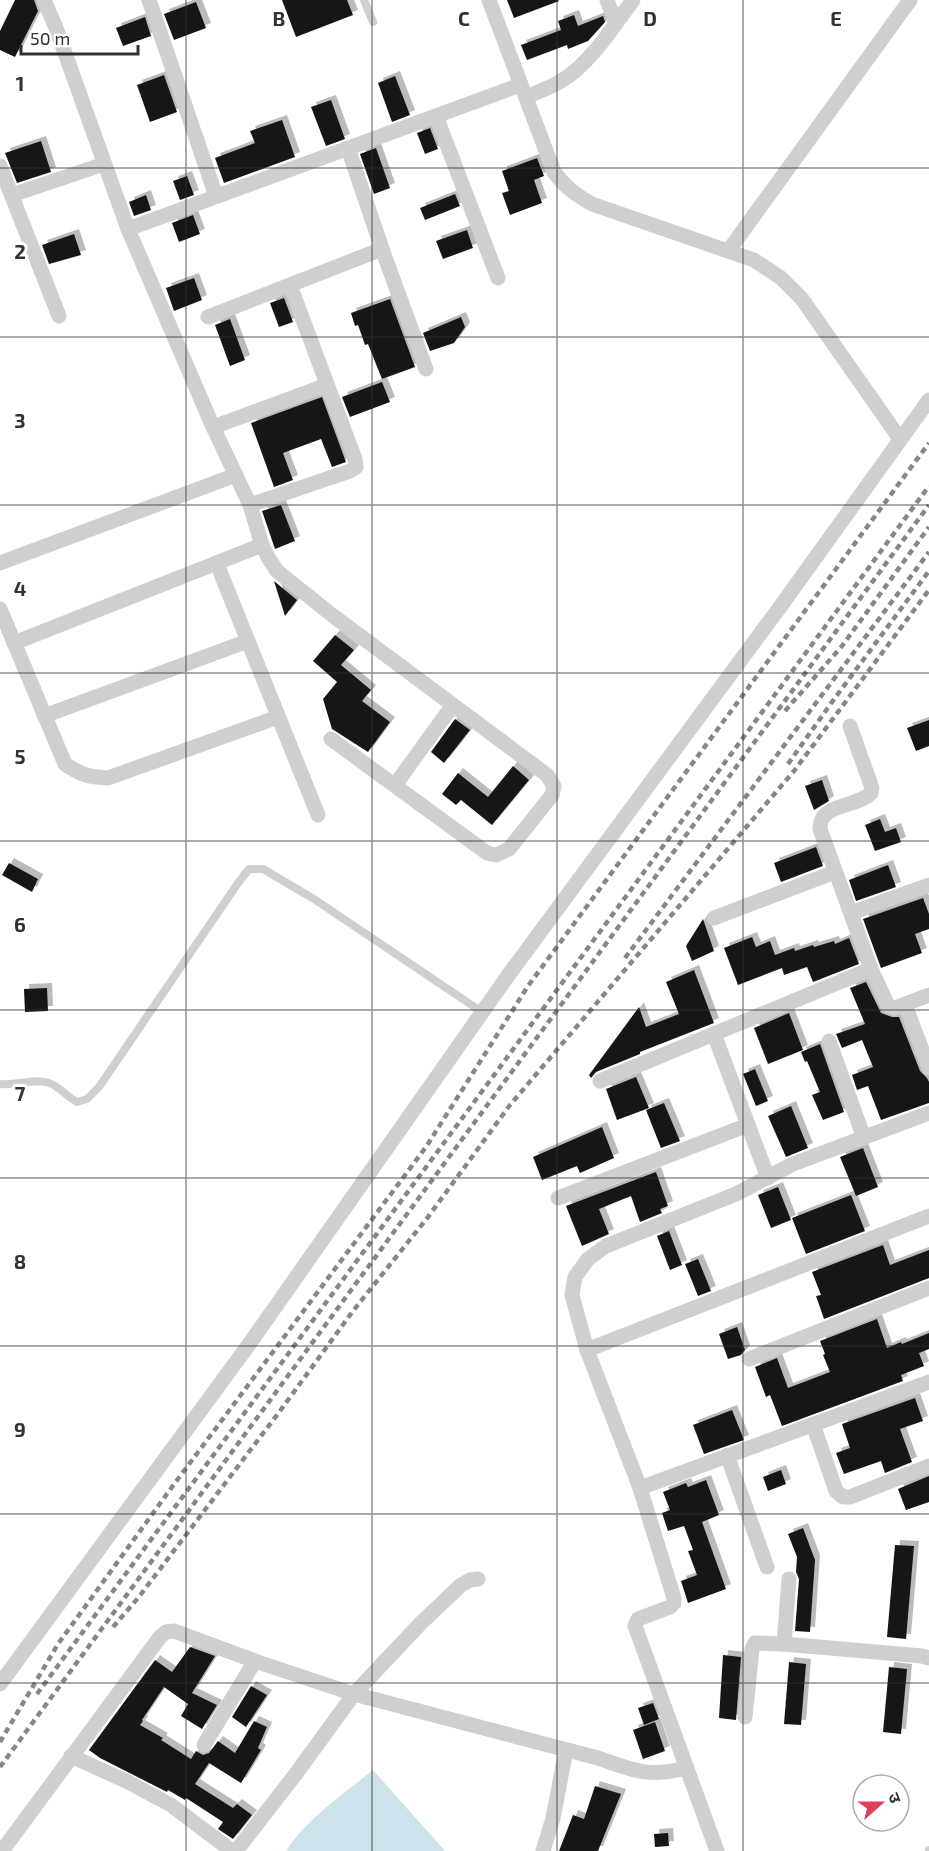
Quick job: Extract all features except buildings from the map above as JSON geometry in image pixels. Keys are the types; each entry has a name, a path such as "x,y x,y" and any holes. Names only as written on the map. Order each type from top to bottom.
{"street":[{"path":"44,0 128,229 213,427 250,505 262,545 277,571 332,615 546,775 554,786 552,795 509,849 496,855 487,853 331,739"},
{"path":"149,0 216,196"},
{"path":"489,0 554,172 563,185 592,204 729,250 754,260 781,278 802,299 900,439"},
{"path":"607,0 616,24"},
{"path":"128,229 436,116 560,82 586,60 633,0"},
{"path":"729,250 910,0"},
{"path":"436,116 498,278"},
{"path":"348,148 426,369"},
{"path":"12,195 105,164"},
{"path":"0,166 59,316"},
{"path":"208,317 382,249"},
{"path":"250,505 356,467 291,285"},
{"path":"213,427 327,385"},
{"path":"0,1684 250,1343 482,1012 929,400"},
{"path":"0,563 236,475"},
{"path":"14,643 262,545"},
{"path":"217,564 318,815"},
{"path":"0,609 65,764 78,773 89,777 108,778 279,717"},
{"path":"44,716 248,641"},
{"path":"395,786 453,705"},
{"path":"850,726 872,788 871,793 867,797 824,814 820,820 820,829 888,1006 896,1008 929,994"},
{"path":"714,918 835,872"},
{"path":"851,912 929,885"},
{"path":"600,1081 872,969"},
{"path":"904,1005 929,1068"},
{"path":"714,1034 768,1178"},
{"path":"829,1041 864,1138"},
{"path":"717,1851 635,1626 638,1619 670,1607 674,1603 674,1598 640,1488 587,1350 572,1295 575,1277 588,1259 606,1246 736,1194 794,1164 929,1113"},
{"path":"558,1198 748,1125"},
{"path":"587,1350 929,1216"},
{"path":"749,1359 929,1288"},
{"path":"640,1488 929,1382"},
{"path":"813,1424 836,1491 843,1497 850,1497 929,1466"},
{"path":"727,1455 767,1568"},
{"path":"71,1756 171,1805 234,1851 295,1775 354,1694 420,1624 461,1585 478,1579"},
{"path":"784,1644 789,1580"},
{"path":"2,1851 160,1637 166,1632 174,1631 354,1694 648,1773 667,1773 686,1768"},
{"path":"745,1717 752,1649 755,1643 929,1658"},
{"path":"204,1744 255,1661"},
{"path":"543,1851 553,1818 566,1750"}],"lane":[{"path":"364,0 373,22"},
{"path":"0,1084 49,1083 77,1102 87,1100 99,1087 249,869 263,869 314,899 482,1012"}],"water":[{"path":"373,1770 445,1851 286,1851 315,1817"}],"railway":[{"path":"0,1742 58,1644 172,1487 426,1147 528,986 929,443"},
{"path":"37,1694 929,486"},
{"path":"0,1767 929,505"},
{"path":"785,711 842,646 929,527"},
{"path":"625,958 929,552"},
{"path":"788,764 929,571"},
{"path":"113,1627 138,1598 353,1311 428,1217 510,1105 794,771 929,590"}]}
